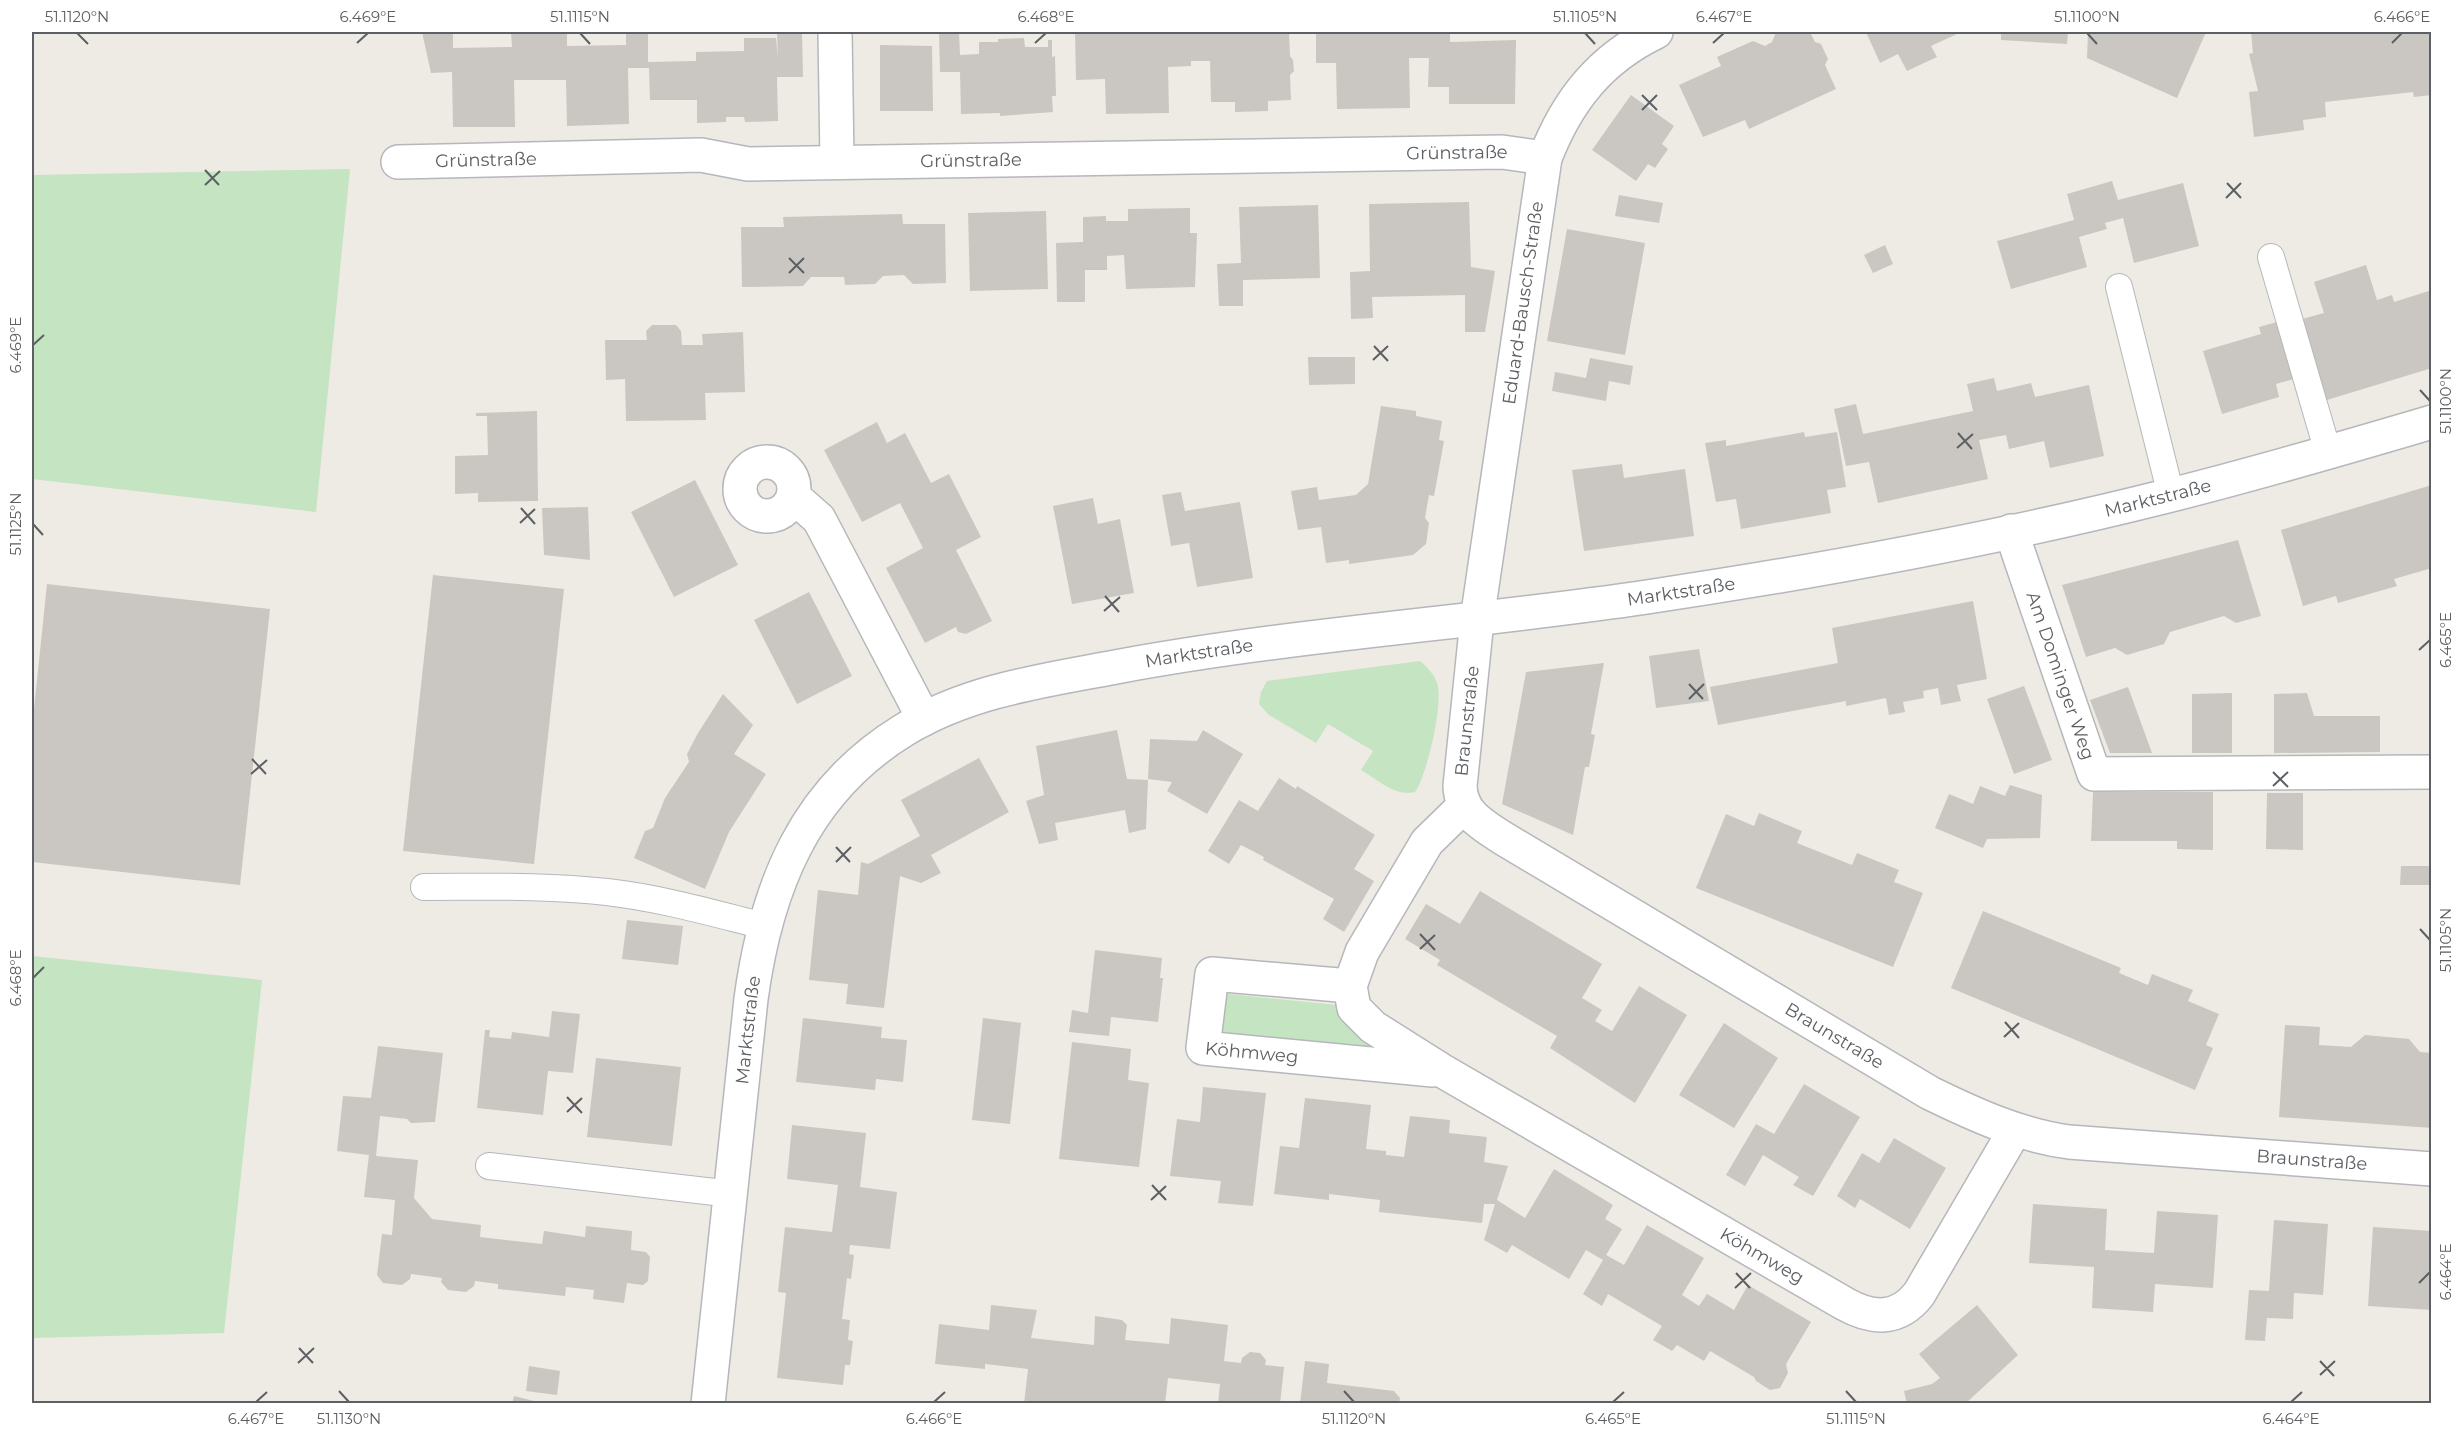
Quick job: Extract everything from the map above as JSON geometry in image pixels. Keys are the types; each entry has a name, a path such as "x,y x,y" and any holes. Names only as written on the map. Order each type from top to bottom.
{"street":[{"path":"835,32 837,161"},
{"name":"Eduard-Bausch-Straße","path":"1477,620 1545,159 1563,117 1585,84 1622,51 1656,32"},
{"name":"Grünstraße","path":"398,162 701,155 748,164 1502,152 1545,159"},
{"name":"Marktstraße","path":"708,1404 751,999 764,926 782,872 815,812 832,791 868,755 924,719 977,697 1036,682 1191,654 1311,636 1477,620 1762,579 2011,531 2171,495 2432,422"},
{"path":"794,497 819,519 924,719"},
{"name":"Am Dominger Weg","path":"2011,531 2094,774 2432,772"},
{"name":"Braunstraße","path":"1477,620 1460,786 1464,806 1481,824 1501,837 1901,1076 1977,1116 2043,1138 2099,1146 2432,1169"},
{"path":"1350,986 1362,951 1427,842 1464,806"},
{"name":"Köhmweg","path":"1441,1070 1203,1048 1212,974 1350,986 1354,1008 1365,1020 1441,1070 1845,1304 1870,1316 1890,1315 1911,1304 2015,1130"}],"lane":[{"path":"2271,256 2328,452"},
{"path":"2119,287 2171,495"},
{"path":"424,887 555,888 606,892 646,898 764,926"},
{"path":"489,1166 732,1194"}],"green space":[{"path":"350,169 316,512 32,479 32,175"},
{"path":"1420,661 1436,680 1439,692 1429,755 1415,792 1393,790 1361,770 1373,751 1328,724 1316,743 1269,715 1259,704 1261,692 1267,681"},
{"path":"32,956 262,980 224,1333 32,1338"},
{"path":"1228,994 1337,1005 1343,1020 1376,1049 1224,1034 1221,1029 1221,997"}],"building":[{"path":"422,32 453,32 453,48 512,47 511,32 567,32 567,46 626,45 626,32 648,32 648,62 696,61 696,52 744,51 744,38 776,38 778,58 777,32 802,32 803,77 777,77 778,121 745,122 744,117 726,117 726,122 697,123 697,100 650,100 649,68 628,68 629,124 567,126 566,80 514,80 515,127 453,127 452,72 431,73"},
{"path":"939,32 959,32 960,55 979,54 979,42 1024,38 1025,47 1048,47 1048,40 1052,40 1052,57 1055,56 1056,96 1052,96 1053,112 1000,116 1000,113 961,114 960,72 940,72"},
{"path":"1075,32 1144,32 1146,34 1289,32 1290,56 1293,60 1294,71 1290,75 1291,100 1268,101 1268,111 1235,112 1235,102 1211,102 1210,61 1191,61 1191,66 1168,67 1169,113 1106,114 1105,79 1076,80"},
{"path":"1316,32 1450,32 1450,42 1516,40 1515,104 1449,104 1449,87 1428,87 1429,58 1409,58 1410,108 1337,109 1336,63 1316,63"},
{"path":"1776,32 1810,32 1815,42 1821,44 1828,59 1825,65 1836,89 1749,129 1745,120 1703,137 1679,85 1721,66 1717,57 1753,41 1765,46 1772,42"},
{"path":"1866,32 1956,32 1957,34 1931,46 1937,57 1907,71 1898,54 1880,63"},
{"path":"2001,32 2068,32 2067,44 2001,40"},
{"path":"2088,32 2206,32 2177,98 2087,58"},
{"path":"2251,32 2432,32 2432,95 2414,97 2413,92 2325,102 2326,117 2303,120 2304,130 2254,137 2249,92 2258,91 2249,54 2253,53"},
{"path":"880,45 932,46 933,111 880,111"},
{"path":"1631,95 1674,126 1662,144 1668,149 1655,168 1648,164 1636,181 1592,150"},
{"path":"2112,181 2118,200 2183,183 2199,246 2134,263 2123,218 2105,223 2107,229 2079,237 2087,267 2011,289 1997,241 2074,220 2067,194"},
{"path":"1619,195 1663,203 1659,223 1615,216"},
{"path":"1469,202 1471,267 1495,271 1485,332 1465,332 1465,295 1372,297 1373,318 1351,319 1350,272 1370,271 1369,204"},
{"path":"1318,205 1320,278 1243,280 1243,306 1219,306 1217,264 1241,263 1239,207"},
{"path":"1190,208 1190,233 1197,233 1195,287 1126,289 1124,255 1107,256 1107,270 1085,270 1085,302 1057,302 1056,243 1083,242 1083,217 1106,216 1106,221 1128,221 1128,209"},
{"path":"1046,211 1048,289 970,291 968,213"},
{"path":"902,214 903,224 945,224 946,283 913,284 904,275 883,276 875,284 845,285 844,277 811,277 803,286 742,287 741,227 784,227 783,217"},
{"path":"1567,229 1645,243 1625,355 1547,341"},
{"path":"1885,245 1893,264 1873,273 1864,255"},
{"path":"2366,265 2377,300 2392,295 2394,302 2432,290 2432,368 2327,400 2302,319 2324,313 2314,282"},
{"path":"2277,322 2294,379 2276,384 2279,397 2222,414 2203,351 2261,334 2259,327"},
{"path":"652,325 676,325 681,331 682,345 703,345 702,334 743,332 745,392 705,393 706,420 626,421 625,379 606,380 605,340 647,340 646,331"},
{"path":"1308,357 1355,357 1355,384 1309,385"},
{"path":"1590,358 1633,366 1630,385 1609,381 1606,401 1552,391 1555,372 1586,378"},
{"path":"1994,378 1997,391 2031,383 2035,397 2089,385 2104,456 2050,468 2044,441 2009,449 2006,435 1979,440 1988,479 1878,503 1869,462 1846,466 1834,409 1856,404 1863,434 1973,411 1967,384"},
{"path":"1381,406 1416,411 1416,416 1442,421 1439,440 1444,441 1434,496 1429,495 1425,518 1429,523 1426,544 1413,555 1349,564 1349,560 1326,563 1321,527 1298,530 1291,491 1317,487 1319,500 1356,495 1368,484"},
{"path":"537,411 538,501 478,502 478,493 455,494 455,456 488,455 487,416 476,416 476,413"},
{"path":"877,422 887,443 905,433 931,483 949,474 981,537 956,550 992,621 966,634 958,632 956,627 925,643 886,568 923,548 900,503 862,522 824,450"},
{"path":"1804,432 1805,437 1837,432 1846,487 1827,490 1831,513 1741,529 1736,499 1716,502 1705,443 1726,440 1726,446"},
{"path":"1622,464 1624,478 1685,469 1694,536 1584,551 1572,470"},
{"path":"695,480 738,565 674,597 631,512"},
{"path":"2432,485 2432,568 2394,579 2397,586 2338,603 2336,596 2303,606 2281,530"},
{"path":"1181,492 1185,511 1240,502 1253,578 1197,587 1189,543 1171,546 1162,495"},
{"path":"1093,498 1098,524 1120,519 1134,593 1072,604 1053,506"},
{"path":"588,507 590,560 544,555 542,508"},
{"path":"2238,540 2261,616 2236,623 2224,616 2170,632 2164,644 2127,655 2115,648 2086,657 2062,585"},
{"path":"433,575 564,589 534,864 403,851"},
{"path":"47,584 270,609 240,885 32,862 32,728"},
{"path":"809,592 852,676 797,704 754,620"},
{"path":"1973,601 1987,679 1957,685 1961,701 1941,705 1938,688 1923,691 1924,698 1903,702 1905,712 1889,715 1886,698 1846,706 1846,701 1718,725 1710,687 1838,663 1832,628"},
{"path":"1699,649 1709,701 1656,708 1649,656"},
{"path":"1604,663 1591,734 1595,735 1589,767 1585,767 1573,835 1502,804 1526,672"},
{"path":"2024,686 2052,760 2014,774 1987,699"},
{"path":"2128,687 2152,753 2110,753 2090,700"},
{"path":"2232,693 2232,753 2192,753 2192,694"},
{"path":"2307,693 2314,716 2380,716 2380,752 2274,753 2274,694"},
{"path":"723,694 753,725 734,754 766,774 729,832 705,889 634,858 645,831 653,828 665,798 689,762 687,754 698,733"},
{"path":"1117,730 1127,779 1148,780 1146,829 1129,833 1125,810 1055,823 1058,840 1039,844 1026,801 1044,795 1036,746"},
{"path":"1203,730 1243,754 1207,814 1167,791 1172,782 1148,779 1150,739 1197,741"},
{"path":"979,758 1009,812 931,855 941,873 921,883 900,876 884,1008 846,1004 848,984 809,980 818,890 858,895 861,862 868,864 920,836 901,800"},
{"path":"1279,778 1296,789 1297,786 1375,835 1354,869 1374,881 1344,932 1323,919 1334,899 1263,860 1264,857 1241,845 1229,864 1208,851 1239,800 1258,811"},
{"path":"2010,785 2042,795 2040,838 1987,839 1983,848 1935,828 1949,794 1973,804 1980,786 2005,796"},
{"path":"2093,792 2213,792 2213,850 2177,849 2177,841 2091,841"},
{"path":"2267,793 2303,793 2303,850 2266,849"},
{"path":"1759,813 1802,831 1797,843 1852,865 1857,853 1899,870 1894,882 1923,893 1893,967 1696,888 1726,814 1754,826"},
{"path":"2401,866 2432,866 2432,885 2400,885"},
{"path":"1480,891 1602,964 1582,998 1602,1010 1595,1021 1612,1031 1639,986 1687,1015 1635,1103 1550,1048 1557,1036 1437,965 1440,960 1405,939 1426,904 1460,924"},
{"path":"1983,911 2121,968 2119,973 2148,985 2152,974 2193,990 2188,1001 2219,1014 2206,1045 2213,1048 2195,1090 1951,988"},
{"path":"627,920 683,926 678,965 622,959"},
{"path":"1095,950 1162,958 1160,978 1163,978 1158,1022 1111,1017 1109,1036 1069,1032 1072,1010 1088,1013"},
{"path":"552,1011 580,1014 573,1073 548,1071 543,1115 477,1108 485,1030 490,1030 489,1037 511,1039 512,1032 549,1037"},
{"path":"803,1018 882,1027 881,1038 907,1040 903,1082 876,1079 875,1090 796,1082"},
{"path":"983,1018 1021,1023 1010,1124 972,1120"},
{"path":"1724,1023 1778,1058 1734,1128 1679,1095"},
{"path":"2285,1025 2320,1027 2319,1045 2351,1047 2365,1035 2409,1039 2420,1052 2432,1053 2432,1128 2279,1117"},
{"path":"1072,1042 1131,1049 1128,1080 1149,1083 1139,1167 1059,1159"},
{"path":"378,1046 443,1053 435,1122 411,1123 407,1119 380,1116 376,1156 418,1160 414,1198 432,1219 481,1225 480,1237 542,1244 544,1231 585,1237 586,1226 632,1231 631,1250 646,1252 650,1257 648,1281 643,1285 627,1283 624,1303 593,1299 594,1290 566,1287 565,1296 498,1289 498,1284 475,1281 474,1286 466,1292 448,1290 441,1282 442,1278 411,1274 410,1279 402,1285 383,1283 377,1275 382,1234 392,1235 395,1200 364,1197 369,1155 337,1151 343,1096 371,1098"},
{"path":"596,1058 681,1067 672,1146 587,1137"},
{"path":"1804,1084 1860,1117 1813,1196 1793,1185 1799,1177 1763,1155 1745,1186 1726,1175 1756,1124 1774,1134"},
{"path":"1203,1087 1266,1093 1253,1206 1218,1203 1221,1181 1170,1176 1177,1119 1200,1122"},
{"path":"1305,1098 1371,1105 1366,1149 1386,1151 1386,1155 1404,1157 1410,1116 1450,1120 1449,1133 1487,1137 1484,1162 1508,1166 1497,1200 1525,1218 1554,1169 1613,1205 1605,1219 1622,1229 1606,1255 1624,1265 1647,1225 1704,1258 1682,1295 1699,1306 1707,1294 1734,1310 1748,1285 1811,1322 1786,1364 1788,1373 1780,1388 1770,1390 1756,1381 1754,1377 1710,1351 1704,1361 1677,1345 1672,1351 1653,1340 1662,1326 1608,1294 1602,1306 1583,1294 1603,1260 1586,1250 1569,1279 1512,1245 1507,1253 1484,1240 1495,1204 1484,1204 1482,1223 1379,1212 1380,1200 1329,1194 1329,1200 1274,1194 1280,1146 1299,1148"},
{"path":"792,1125 866,1133 860,1187 897,1192 890,1249 850,1245 849,1254 854,1255 851,1279 847,1278 842,1319 850,1320 848,1340 853,1341 850,1365 845,1365 843,1385 777,1378 786,1293 778,1292 785,1227 832,1232 838,1185 787,1179"},
{"path":"1894,1138 1946,1168 1910,1229 1860,1199 1855,1208 1837,1196 1862,1153 1879,1163"},
{"path":"2033,1204 2107,1209 2105,1250 2154,1253 2157,1211 2218,1215 2213,1288 2155,1284 2153,1312 2092,1308 2094,1267 2029,1263"},
{"path":"2274,1220 2328,1224 2323,1295 2294,1293 2293,1319 2267,1318 2265,1341 2245,1340 2249,1290 2269,1291"},
{"path":"2373,1227 2432,1231 2432,1310 2368,1306"},
{"path":"991,1305 1037,1310 1031,1338 1094,1345 1095,1316 1122,1320 1127,1325 1125,1340 1169,1344 1171,1318 1228,1325 1224,1361 1241,1363 1242,1358 1250,1352 1260,1353 1266,1360 1265,1365 1284,1367 1280,1404 1218,1404 1220,1384 1168,1378 1165,1404 1024,1404 1028,1369 985,1364 985,1369 935,1364 939,1324 989,1330"},
{"path":"1977,1305 2018,1355 1965,1404 1907,1404 1904,1391 1932,1384 1940,1378 1919,1354"},
{"path":"1305,1361 1329,1364 1327,1383 1394,1391 1400,1398 1399,1404 1300,1404"},
{"path":"529,1366 560,1371 557,1395 526,1391"},
{"path":"514,1396 534,1401 533,1404 512,1404"}]}
